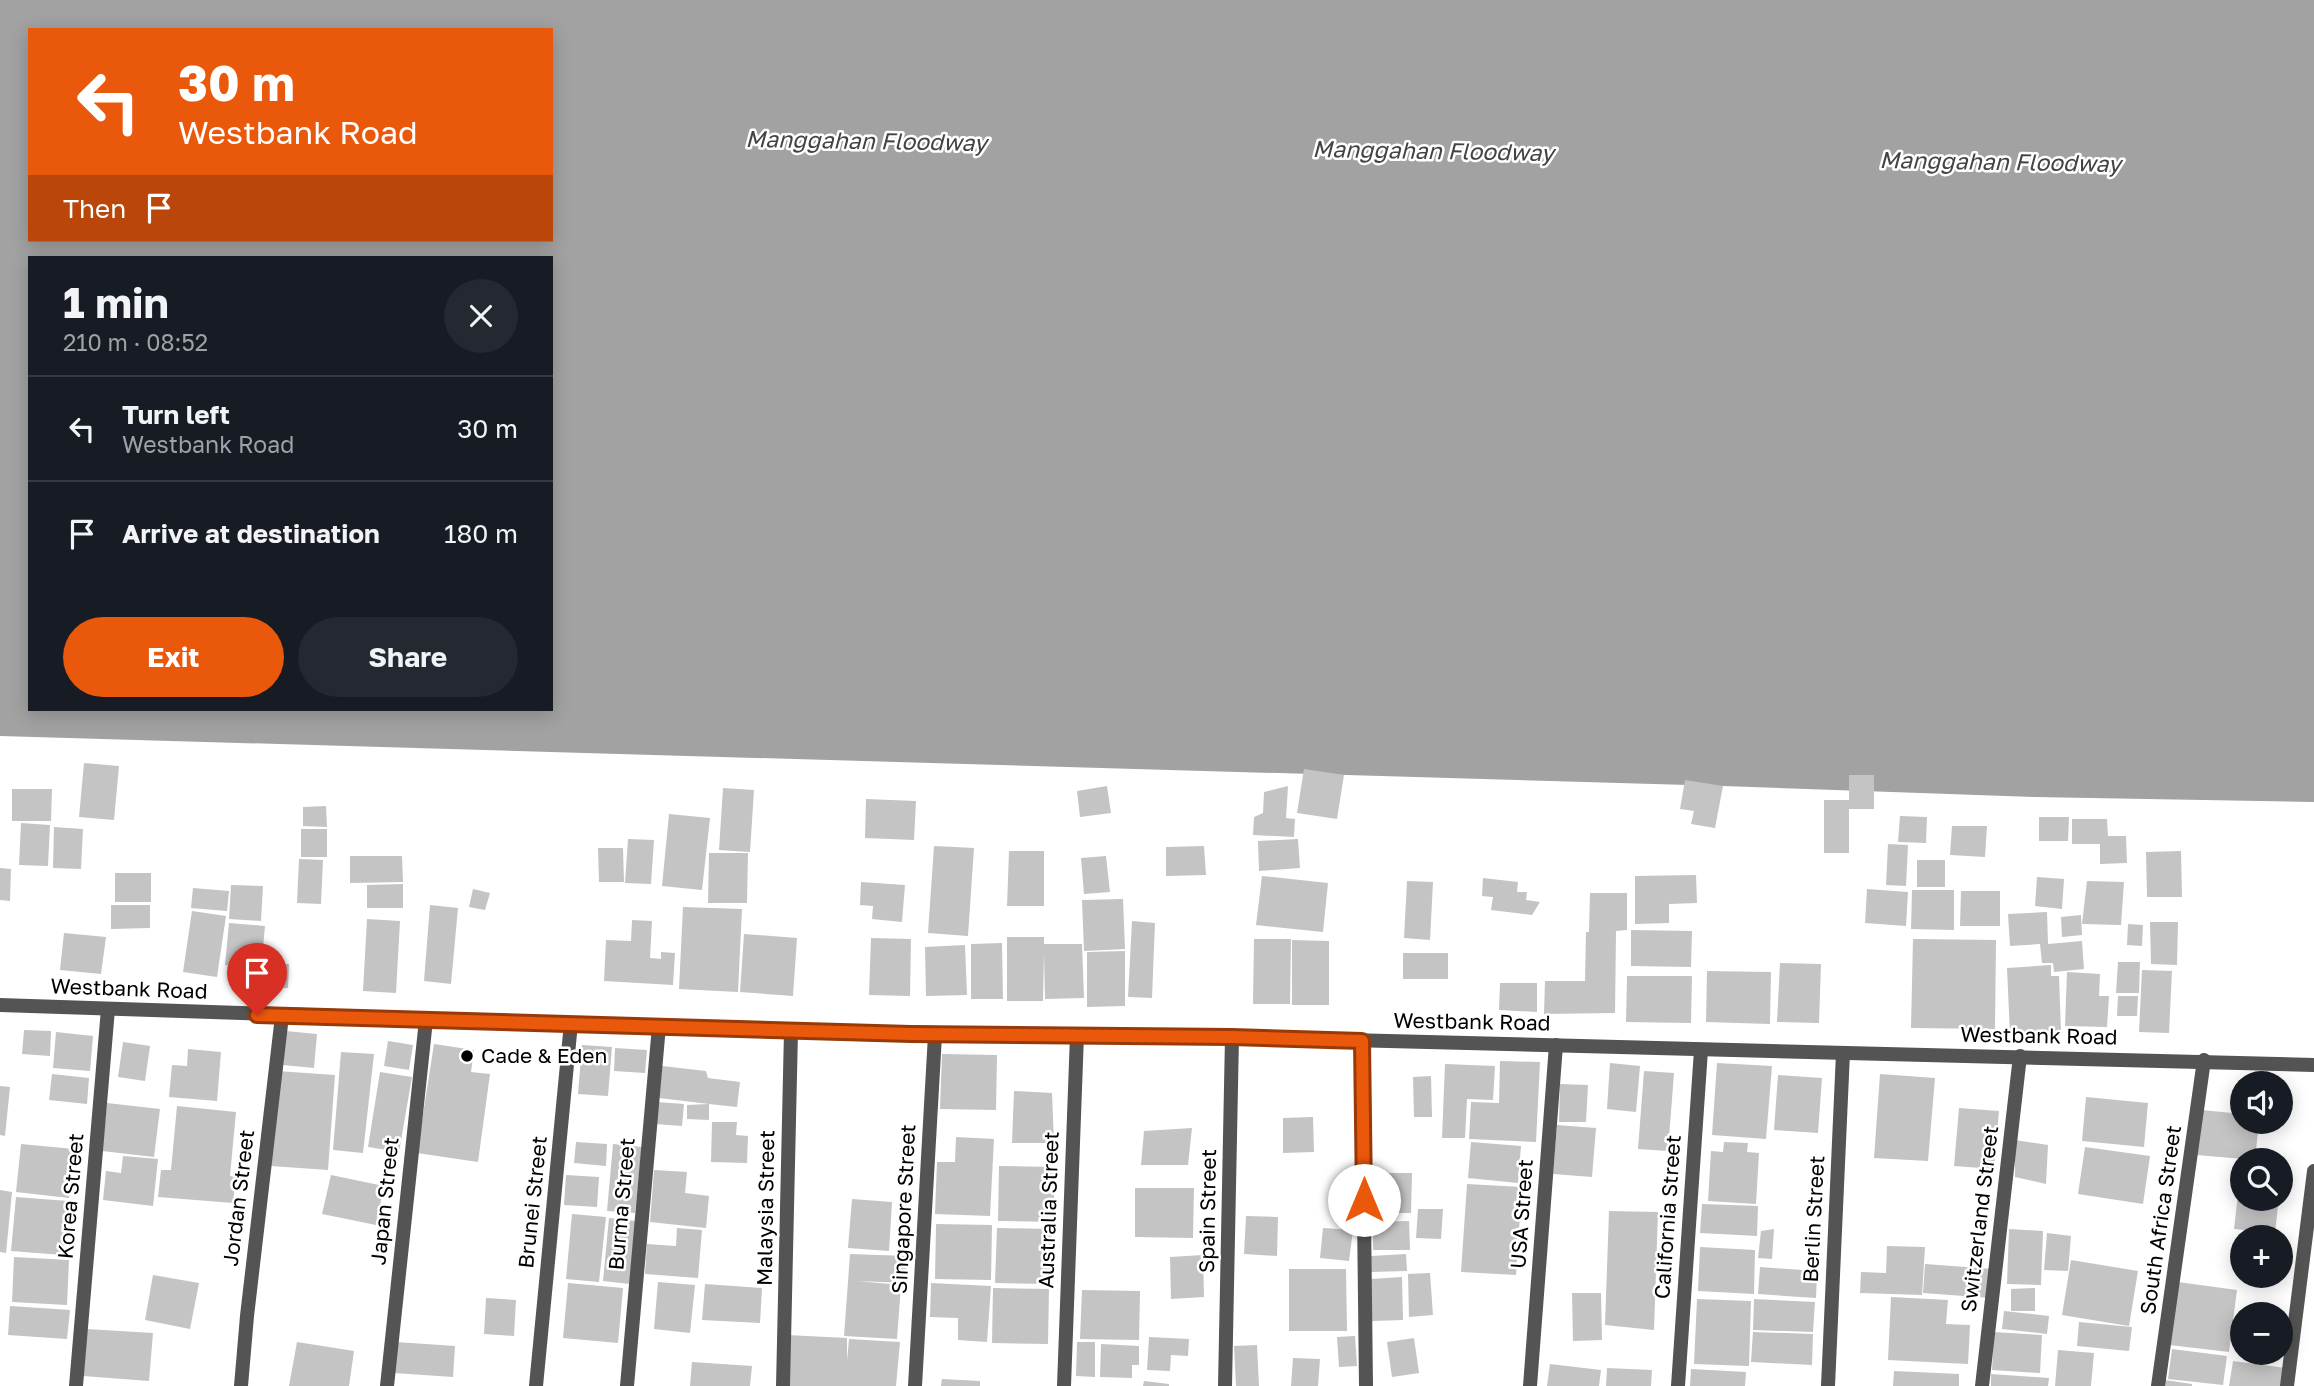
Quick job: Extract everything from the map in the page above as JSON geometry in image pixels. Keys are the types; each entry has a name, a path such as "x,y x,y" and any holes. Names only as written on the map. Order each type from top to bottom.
{"street":[{"name":"Westbank Road","path":"0,1005 934,1035 1232,1037 2204,1060 2314,1065"},
{"name":"Korea Street","path":"76,1386 107,1009"},
{"name":"Jordan Street","path":"241,1386 282,1016"},
{"name":"Japan Street","path":"387,1386 426,1020"},
{"name":"Brunei Street","path":"536,1386 571,1023"},
{"name":"Burma Street","path":"626,1386 659,1026"},
{"name":"Malaysia Street","path":"783,1386 791,1031"},
{"name":"Singapore Street","path":"915,1386 934,1035"},
{"name":"Australia Street","path":"1064,1386 1077,1035"},
{"name":"Spain Street","path":"1225,1386 1232,1037"},
{"path":"1362,1041 1366,1386"},
{"name":"USA Street","path":"1530,1386 1556,1045"},
{"name":"California Street","path":"1678,1386 1701,1050"},
{"name":"Berlin Street","path":"1828,1386 1843,1053"},
{"name":"Switzerland Street","path":"1982,1386 2020,1056"},
{"name":"South Africa Street","path":"2158,1386 2204,1060"},
{"path":"2287,1386 2314,1171"}],"water":[{"name":"Manggahan Floodway","path":"0,0 2314,0 2314,802 2034,797 0,736"}],"building":[{"path":"84,763 119,766 114,820 79,817"},
{"path":"1304,769 1344,775 1337,819 1297,813"},
{"path":"1849,775 1874,775 1874,809 1849,809 1849,853 1824,853 1824,800 1849,800"},
{"path":"1685,780 1723,786 1715,828 1691,824 1694,811 1680,809"},
{"path":"1107,786 1111,813 1080,817 1077,791"},
{"path":"1288,786 1286,818 1295,819 1294,837 1253,835 1254,817 1263,813 1264,792"},
{"path":"723,788 754,790 750,852 719,850"},
{"path":"12,789 52,789 51,821 12,821"},
{"path":"866,799 916,801 914,840 865,838"},
{"path":"326,806 327,827 303,826 303,807"},
{"path":"669,814 710,818 702,890 662,886"},
{"path":"1900,816 1927,817 1926,843 1898,842"},
{"path":"2039,817 2069,817 2068,841 2039,841"},
{"path":"2072,819 2107,819 2108,836 2126,836 2127,863 2100,864 2100,844 2072,844"},
{"path":"21,823 50,825 48,866 19,865"},
{"path":"1952,826 1987,826 1985,857 1950,855"},
{"path":"54,827 83,829 81,869 53,868"},
{"path":"301,829 327,829 327,857 301,857"},
{"path":"628,839 654,840 651,884 625,883"},
{"path":"1298,839 1300,868 1259,871 1258,841"},
{"path":"1888,844 1908,845 1906,886 1886,885"},
{"path":"934,846 974,848 968,936 928,933"},
{"path":"1204,846 1206,875 1166,876 1166,847"},
{"path":"598,848 623,848 624,882 599,882"},
{"path":"1009,851 1044,851 1044,906 1007,906"},
{"path":"2181,851 2182,897 2147,897 2146,852"},
{"path":"709,853 748,853 747,903 708,903"},
{"path":"350,856 402,856 403,882 350,883"},
{"path":"1106,856 1110,892 1084,894 1081,858"},
{"path":"299,859 323,860 321,904 297,903"},
{"path":"1917,860 1945,860 1945,887 1917,887"},
{"path":"0,868 11,869 10,901 0,900"},
{"path":"115,873 151,873 151,902 115,902"},
{"path":"1696,875 1697,903 1669,904 1669,923 1635,924 1635,876"},
{"path":"1262,876 1328,883 1323,932 1256,925"},
{"path":"2037,877 2064,879 2062,909 2035,906"},
{"path":"1483,878 1518,882 1517,892 1527,892 1526,900 1540,902 1532,915 1491,910 1493,897 1482,896"},
{"path":"1407,881 1433,882 1430,940 1404,938"},
{"path":"2087,881 2124,882 2121,925 2082,924"},
{"path":"861,882 905,885 902,922 872,919 873,906 860,905"},
{"path":"403,884 403,908 367,908 367,885"},
{"path":"231,885 263,886 261,921 229,919"},
{"path":"193,888 229,891 227,911 191,908"},
{"path":"473,889 490,893 485,910 469,907"},
{"path":"1867,889 1908,892 1906,926 1865,923"},
{"path":"1912,890 1954,890 1954,930 1911,929"},
{"path":"1961,891 2000,891 2000,926 1960,926"},
{"path":"1590,893 1627,893 1627,930 1616,931 1615,1013 1544,1014 1545,981 1585,981"},
{"path":"1123,899 1125,949 1084,951 1082,900"},
{"path":"111,905 150,905 150,928 111,929"},
{"path":"430,905 458,908 451,984 424,981"},
{"path":"683,907 742,909 738,992 679,989"},
{"path":"192,911 226,916 217,977 183,972"},
{"path":"2047,912 2048,944 2082,941 2084,969 2054,972 2053,963 2042,963 2040,944 2010,946 2008,914"},
{"path":"2081,915 2082,935 2062,937 2061,917"},
{"path":"367,919 400,921 396,993 363,991"},
{"path":"632,920 652,921 650,958 661,959 661,952 675,953 673,985 604,981 606,940 631,941"},
{"path":"1132,921 1155,923 1152,998 1128,997"},
{"path":"2150,922 2178,922 2177,965 2151,964"},
{"path":"229,923 265,926 261,969 225,965"},
{"path":"2128,924 2143,925 2142,946 2127,945"},
{"path":"1631,930 1692,931 1691,967 1631,966"},
{"path":"64,933 106,937 101,974 60,970"},
{"path":"744,934 797,938 793,996 740,992"},
{"path":"1007,937 1044,937 1044,944 1082,944 1084,998 1045,999 1044,953 1043,1001 1007,1001"},
{"path":"871,938 911,939 910,996 869,995"},
{"path":"1254,939 1291,939 1290,1004 1253,1004"},
{"path":"1913,939 1996,940 1995,1029 1911,1028"},
{"path":"1292,940 1329,941 1329,1005 1292,1005"},
{"path":"1002,943 1003,999 971,999 971,944"},
{"path":"965,945 967,995 926,996 925,947"},
{"path":"1125,951 1125,1006 1087,1007 1087,952"},
{"path":"1403,953 1448,953 1448,979 1403,979"},
{"path":"2118,962 2140,962 2139,993 2116,993"},
{"path":"264,963 289,964 288,988 263,988"},
{"path":"1780,963 1821,964 1819,1023 1777,1022"},
{"path":"2051,965 2051,976 2059,976 2061,1032 2010,1034 2007,968"},
{"path":"2142,970 2172,971 2169,1033 2139,1032"},
{"path":"1707,971 1771,972 1770,1024 1706,1022"},
{"path":"2067,972 2100,974 2099,996 2109,996 2107,1027 2065,1026"},
{"path":"1627,976 1692,976 1691,1023 1626,1022"},
{"path":"1500,983 1537,983 1537,1012 1499,1010"},
{"path":"2118,996 2138,996 2137,1016 2117,1016"},
{"path":"24,1030 51,1031 50,1056 22,1054"},
{"path":"286,1031 317,1034 314,1068 283,1065"},
{"path":"56,1032 93,1036 90,1071 53,1068"},
{"path":"388,1041 413,1045 409,1070 384,1066"},
{"path":"123,1042 150,1046 145,1081 118,1077"},
{"path":"434,1044 474,1050 471,1072 490,1074 478,1162 417,1153"},
{"path":"582,1045 612,1047 608,1096 578,1094"},
{"path":"615,1048 647,1050 645,1073 614,1071"},
{"path":"188,1049 221,1052 217,1101 169,1097 172,1065 187,1066"},
{"path":"341,1052 374,1054 363,1153 333,1150"},
{"path":"942,1054 997,1055 996,1110 940,1109"},
{"path":"1500,1061 1540,1062 1536,1142 1469,1139 1471,1102 1499,1103"},
{"path":"1610,1063 1640,1066 1636,1112 1607,1109"},
{"path":"1717,1063 1772,1066 1766,1139 1712,1135"},
{"path":"1445,1064 1495,1066 1493,1100 1467,1099 1465,1138 1442,1138"},
{"path":"662,1066 706,1071 708,1078 740,1082 737,1107 659,1098"},
{"path":"277,1071 335,1075 328,1170 271,1166"},
{"path":"1644,1071 1674,1073 1668,1151 1638,1149"},
{"path":"380,1072 412,1077 399,1152 368,1147"},
{"path":"52,1074 89,1078 87,1104 49,1100"},
{"path":"1880,1074 1935,1078 1928,1161 1874,1158"},
{"path":"1778,1075 1822,1078 1818,1133 1774,1130"},
{"path":"1431,1076 1432,1117 1414,1117 1413,1077"},
{"path":"1560,1084 1588,1085 1586,1122 1559,1122"},
{"path":"0,1086 10,1087 5,1136 0,1135"},
{"path":"1014,1091 1052,1093 1054,1143 1012,1143"},
{"path":"2086,1097 2148,1103 2144,1147 2082,1141"},
{"path":"657,1102 684,1104 682,1126 655,1124"},
{"path":"107,1103 160,1109 154,1157 102,1151"},
{"path":"709,1104 709,1120 687,1119 687,1105"},
{"path":"177,1106 236,1112 230,1176 236,1177 233,1203 158,1197 161,1170 171,1170"},
{"path":"1959,1108 1999,1111 1994,1169 1954,1166"},
{"path":"2202,1110 2230,1113 2230,1134 2258,1134 2256,1148 2230,1148 2230,1158 2197,1155"},
{"path":"1313,1117 1314,1152 1283,1153 1283,1118"},
{"path":"712,1122 737,1122 736,1135 748,1136 747,1163 711,1162"},
{"path":"1557,1125 1596,1128 1592,1177 1553,1174"},
{"path":"1192,1128 1188,1165 1141,1165 1144,1131"},
{"path":"956,1137 994,1139 990,1216 935,1214 937,1162 955,1162"},
{"path":"2015,1140 2048,1145 2046,1184 2015,1177"},
{"path":"576,1142 607,1144 606,1166 574,1163"},
{"path":"1471,1142 1521,1146 1518,1183 1468,1178"},
{"path":"1724,1142 1748,1143 1747,1152 1759,1153 1756,1204 1708,1201 1711,1151 1723,1152"},
{"path":"21,1144 74,1149 69,1198 16,1192"},
{"path":"613,1144 642,1147 635,1213 607,1211"},
{"path":"2085,1147 2150,1156 2143,1204 2078,1194"},
{"path":"123,1156 158,1159 153,1206 103,1200 106,1171 121,1173"},
{"path":"999,1166 1055,1167 1053,1222 998,1221"},
{"path":"654,1170 687,1172 685,1193 709,1196 706,1228 650,1222"},
{"path":"1383,1173 1412,1173 1411,1213 1382,1213"},
{"path":"331,1175 384,1186 376,1225 322,1214"},
{"path":"566,1175 599,1177 597,1207 564,1205"},
{"path":"1467,1184 1522,1187 1516,1275 1461,1272"},
{"path":"1135,1188 1194,1188 1193,1238 1135,1237"},
{"path":"0,1190 12,1192 6,1253 0,1252"},
{"path":"16,1197 68,1201 63,1255 11,1251"},
{"path":"852,1199 892,1202 889,1251 848,1248"},
{"path":"1702,1204 1758,1206 1757,1236 1700,1233"},
{"path":"1418,1209 1443,1209 1441,1239 1416,1238"},
{"path":"1609,1211 1658,1212 1654,1330 1605,1325"},
{"path":"2236,1211 2277,1211 2276,1225 2234,1225"},
{"path":"572,1214 606,1217 599,1282 566,1279"},
{"path":"1246,1216 1278,1217 1277,1256 1244,1254"},
{"path":"609,1218 636,1221 630,1284 603,1281"},
{"path":"1409,1221 1410,1250 1373,1250 1373,1222"},
{"path":"936,1224 992,1225 991,1280 935,1279"},
{"path":"677,1228 702,1230 698,1278 645,1274 647,1244 676,1246"},
{"path":"997,1228 1052,1229 1051,1284 995,1283"},
{"path":"1323,1228 1353,1230 1349,1261 1320,1258"},
{"path":"1774,1229 1772,1259 1758,1258 1761,1231"},
{"path":"2009,1229 2043,1231 2041,1285 2007,1284"},
{"path":"2047,1233 2071,1236 2068,1271 2044,1270"},
{"path":"1887,1246 1925,1247 1922,1295 1860,1293 1861,1272 1886,1273"},
{"path":"1700,1247 1755,1250 1754,1294 1698,1291"},
{"path":"850,1254 907,1256 906,1283 857,1281 901,1285 897,1339 844,1336"},
{"path":"1406,1254 1407,1271 1371,1272 1371,1256"},
{"path":"1203,1255 1204,1297 1171,1299 1170,1257"},
{"path":"14,1257 69,1260 67,1305 12,1302"},
{"path":"2071,1260 2138,1271 2129,1326 2062,1315"},
{"path":"1925,1264 1993,1269 1991,1298 1923,1293"},
{"path":"1760,1267 1817,1271 1816,1298 1758,1294"},
{"path":"1289,1269 1346,1269 1347,1331 1289,1331"},
{"path":"1430,1273 1433,1315 1409,1317 1408,1274"},
{"path":"153,1275 199,1283 190,1329 145,1320"},
{"path":"1402,1277 1403,1320 1372,1321 1371,1279"},
{"path":"658,1282 695,1285 690,1333 654,1329"},
{"path":"2178,1282 2237,1290 2235,1302 2230,1302 2229,1352 2169,1345"},
{"path":"568,1283 623,1288 618,1343 563,1338"},
{"path":"931,1283 991,1286 987,1342 958,1340 958,1318 930,1317"},
{"path":"705,1284 762,1288 760,1323 702,1320"},
{"path":"993,1288 1049,1289 1048,1344 992,1343"},
{"path":"2035,1288 2035,1311 2011,1311 2011,1289"},
{"path":"1082,1290 1140,1291 1139,1340 1080,1339"},
{"path":"1572,1293 1601,1293 1602,1340 1573,1341"},
{"path":"1891,1297 1948,1300 1946,1324 1970,1325 1968,1364 1888,1360"},
{"path":"486,1298 516,1300 514,1336 484,1334"},
{"path":"1697,1299 1751,1301 1749,1366 1694,1364"},
{"path":"1754,1299 1815,1302 1813,1332 1753,1330"},
{"path":"10,1306 70,1310 67,1339 8,1335"},
{"path":"2004,1311 2049,1316 2047,1334 2002,1329"},
{"path":"2079,1322 2132,1327 2129,1351 2077,1346"},
{"path":"87,1329 153,1333 149,1381 83,1376"},
{"path":"1753,1332 1813,1334 1812,1365 1751,1362"},
{"path":"1994,1332 2042,1335 2040,1373 1992,1370"},
{"path":"787,1335 847,1338 847,1361 849,1339 900,1342 896,1386 784,1386"},
{"path":"1355,1336 1357,1366 1339,1367 1337,1337"},
{"path":"1149,1337 1189,1339 1188,1356 1171,1355 1170,1371 1147,1370"},
{"path":"1414,1338 1419,1373 1392,1377 1387,1342"},
{"path":"297,1342 354,1351 349,1386 289,1386"},
{"path":"396,1342 455,1346 453,1377 394,1373"},
{"path":"1077,1342 1095,1342 1095,1377 1076,1376"},
{"path":"1101,1344 1139,1346 1139,1365 1132,1365 1132,1378 1100,1377"},
{"path":"1257,1345 1259,1386 1236,1386 1234,1346"},
{"path":"2172,1349 2227,1356 2223,1385 2168,1379"},
{"path":"2058,1350 2094,1353 2091,1386 2055,1386"},
{"path":"1293,1358 1320,1359 1318,1386 1291,1386"},
{"path":"692,1362 752,1366 750,1386 690,1386"},
{"path":"1550,1364 1601,1370 1599,1386 1547,1386"},
{"path":"2232,1365 2286,1368 2283,1386 2229,1386"},
{"path":"1607,1368 1652,1370 1651,1386 1606,1386"},
{"path":"1691,1369 1746,1372 1745,1386 1690,1386"},
{"path":"1894,1371 1959,1374 1959,1386 1893,1386"},
{"path":"1991,1374 2049,1378 2048,1386 1991,1386"},
{"path":"942,1379 980,1381 980,1386 941,1386"},
{"path":"2165,1380 2192,1384 2192,1386 2164,1386"},
{"path":"1144,1381 1169,1384 1169,1386 1143,1386"}],"place":[{"name":"Cade & Eden","path":"467,1056"}],"route":[{"path":"257,1015 911,1034 1362,1041 1364,1200"}]}
